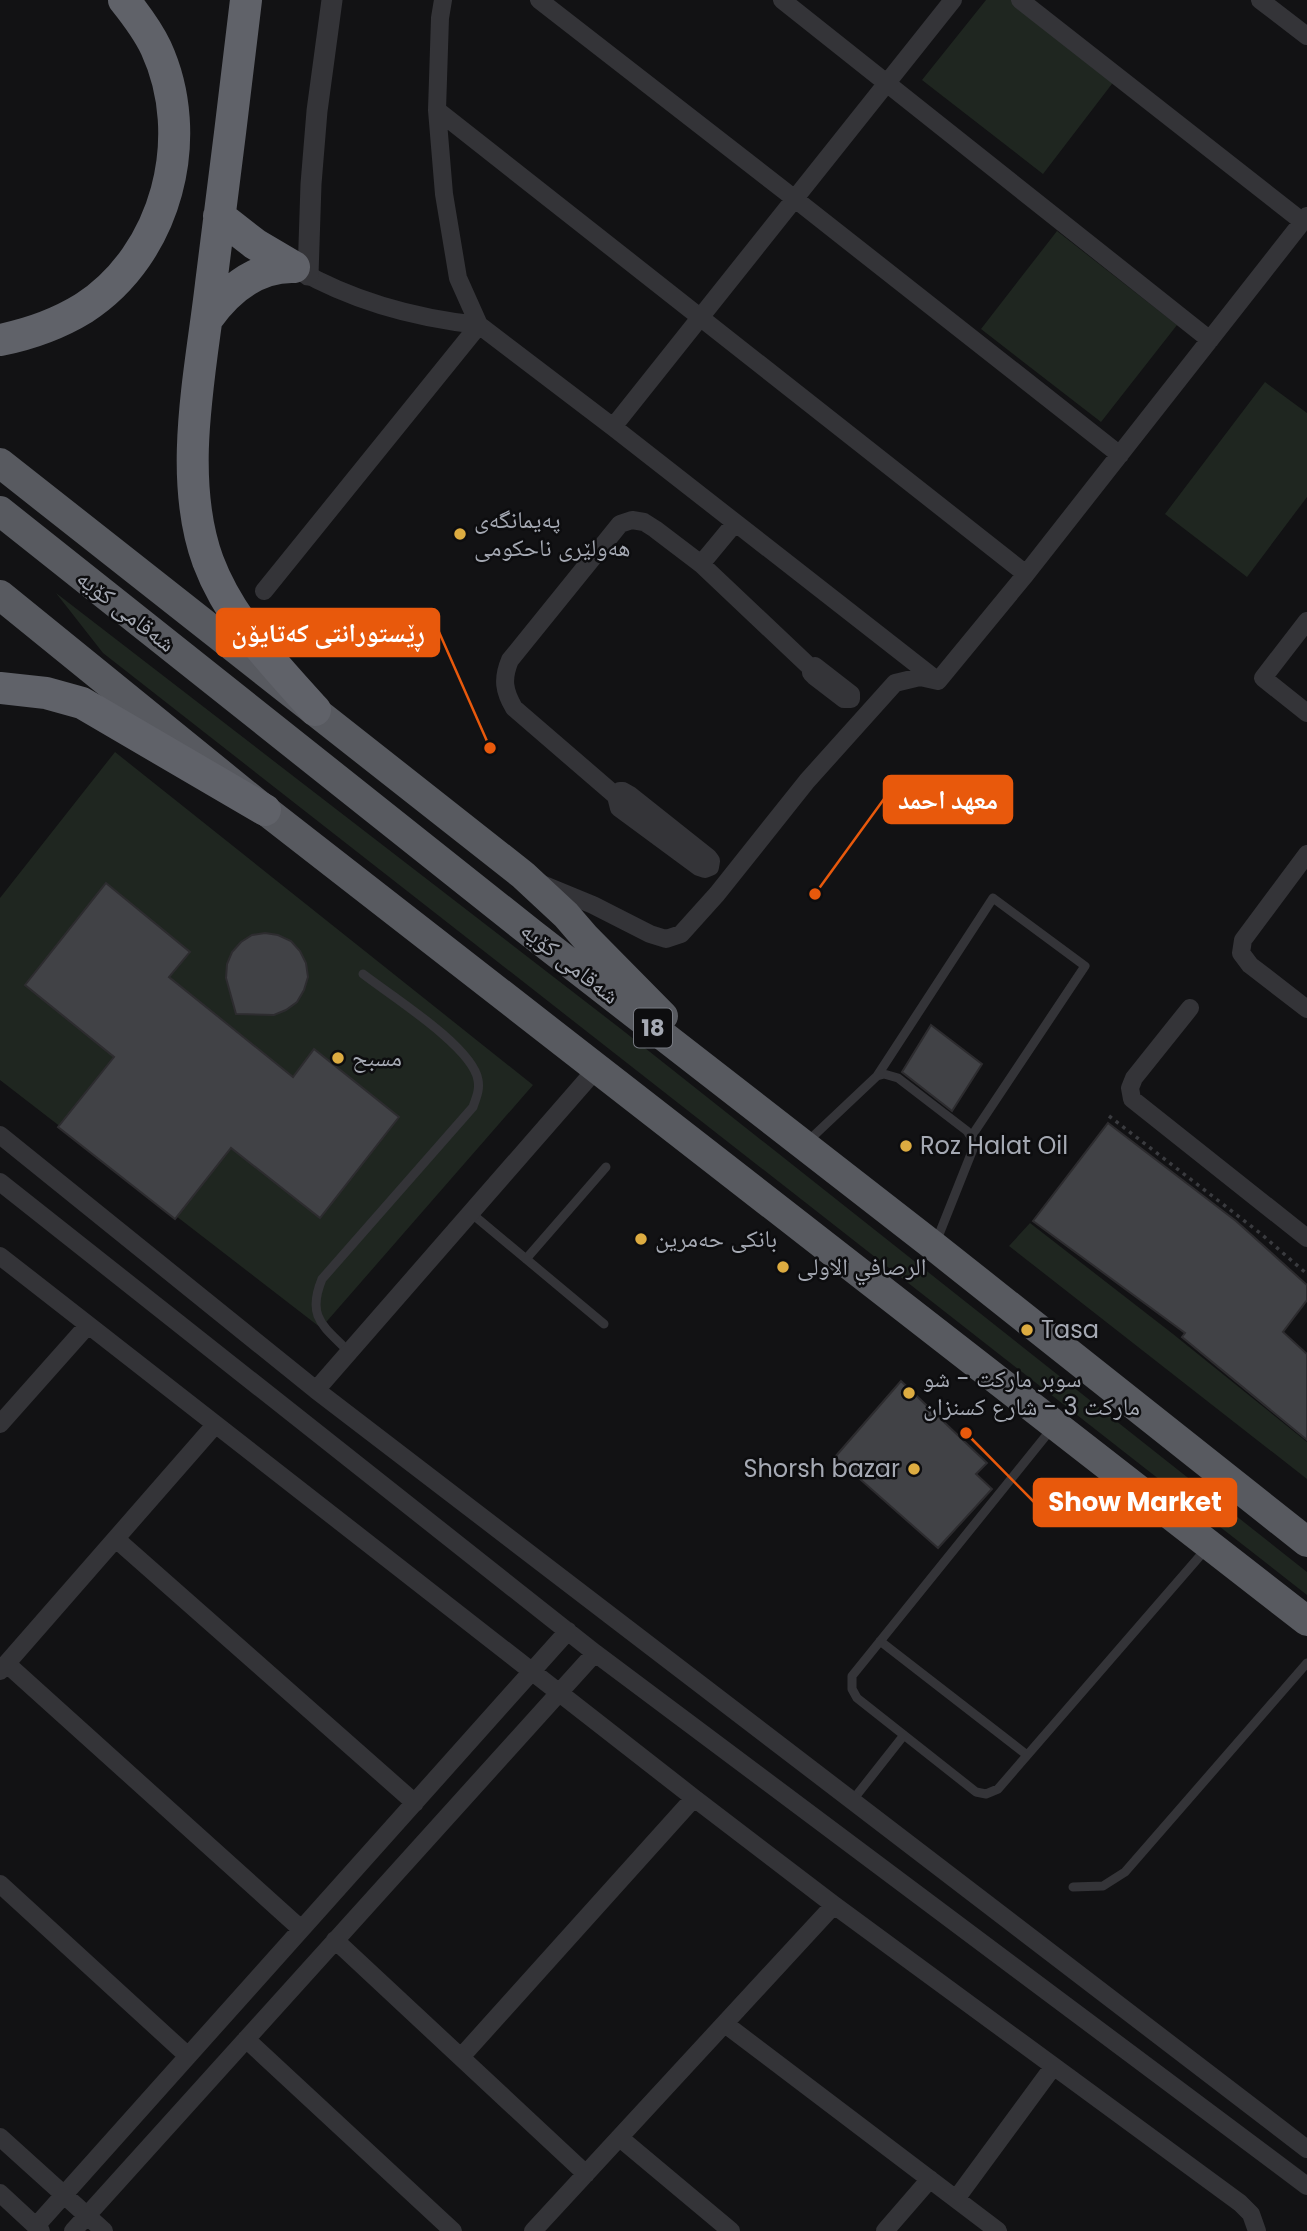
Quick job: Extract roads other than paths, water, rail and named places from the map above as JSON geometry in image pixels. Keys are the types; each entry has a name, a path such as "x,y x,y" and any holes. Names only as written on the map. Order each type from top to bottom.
{"highway":[{"path":"0,340 58,323 110,288 148,239 161,212 170,181 175,148 168,80 156,48 124,0"},
{"path":"246,0 207,319 192,480 200,535 213,574 232,611 248,634 315,710"},
{"path":"219,216 255,244 301,271"},
{"path":"207,319 228,293 241,283 280,267 301,271"},
{"path":"0,463 523,876 566,915 731,1088"},
{"name":"شەقامی کۆیە","path":"0,511 531,933 1307,1542"},
{"path":"0,595 265,810 1307,1621"},
{"path":"0,688 46,693 82,703 265,810"}],"street":[{"path":"332,0 317,111 301,271 348,295 391,310 435,320 479,325"},
{"path":"443,0 437,110 444,194 458,278 479,325 938,681"},
{"path":"539,0 1120,455"},
{"path":"782,0 1210,340"},
{"path":"613,427 953,0"},
{"path":"938,681 1026,574 1305,219 1020,0"},
{"path":"1260,0 1307,36"},
{"path":"437,110 1026,574"},
{"path":"264,591 479,325"},
{"path":"616,796 623,791 630,795 708,857 711,861 710,867 699,867 617,806 616,796 514,708 507,697 504,685 509,660 620,524 632,520 644,522 701,564 811,668"},
{"path":"701,564 735,523"},
{"path":"1307,621 1263,678 1307,713"},
{"path":"523,876 593,905 650,934 666,939 681,934 717,894 807,782 895,683 920,677 938,681"},
{"path":"1307,854 1243,940 1241,953 1250,965 1307,1009"},
{"path":"1190,1008 1134,1078 1130,1088 1132,1099 1307,1238"},
{"path":"316,1390 598,1067"},
{"path":"0,1135 316,1390 1307,2149"},
{"path":"0,1182 595,1653 1307,2186"},
{"path":"0,1256 531,1672 834,1905 1240,2203 1251,2214 1257,2231"},
{"path":"0,1424 88,1325"},
{"path":"215,1425 3,1668 301,1929"},
{"path":"116,1539 415,1803"},
{"path":"0,2193 38,2228 64,2195 568,1631"},
{"path":"73,2231 595,1653"},
{"path":"461,2057 694,1798"},
{"path":"0,1884 188,2056"},
{"path":"533,2231 834,1905"},
{"path":"335,1941 586,2174"},
{"path":"725,2024 998,2231"},
{"path":"246,2039 453,2231"},
{"path":"956,2199 1053,2067"},
{"path":"0,2137 104,2231"},
{"path":"620,2137 731,2231"},
{"path":"885,2231 930,2179"}],"lane":[{"path":"804,1145 877,1076 993,898 1085,966 971,1137"},
{"path":"349,1352 320,1321 316,1312 318,1290 323,1279 473,1107 478,1090 478,1078 465,1055 450,1040 363,974"},
{"path":"877,1076 884,1074 898,1078 971,1137 973,1149 934,1247"},
{"path":"526,1259 606,1167"},
{"path":"471,1213 604,1324"},
{"path":"1055,1424 852,1676 852,1689 857,1698 976,1792 986,1794 998,1789 1209,1545"},
{"path":"880,1641 1027,1755"},
{"path":"1073,1886 1104,1886 1125,1872 1307,1663"},
{"path":"852,1801 904,1735"}],"place":[{"name":"پەیمانگەی هەولێری ناحکومی","path":"460,534"},
{"name":"ڕێستورانتی کەتایۆن","path":"490,748"},
{"name":"معهد احمد","path":"815,894"},
{"name":"مسبح","path":"338,1058"},
{"name":"Roz Halat Oil","path":"906,1146"},
{"name":"بانكی حه‌مرین","path":"641,1239"},
{"name":"الرصافي الاولى","path":"783,1267"},
{"name":"Tasa","path":"1027,1330"},
{"name":"سوبر ماركت - شو ماركت 3 - شارع كسنزان","path":"909,1393"},
{"name":"Show Market","path":"966,1433"},
{"name":"Shorsh bazar","path":"914,1469"}]}
